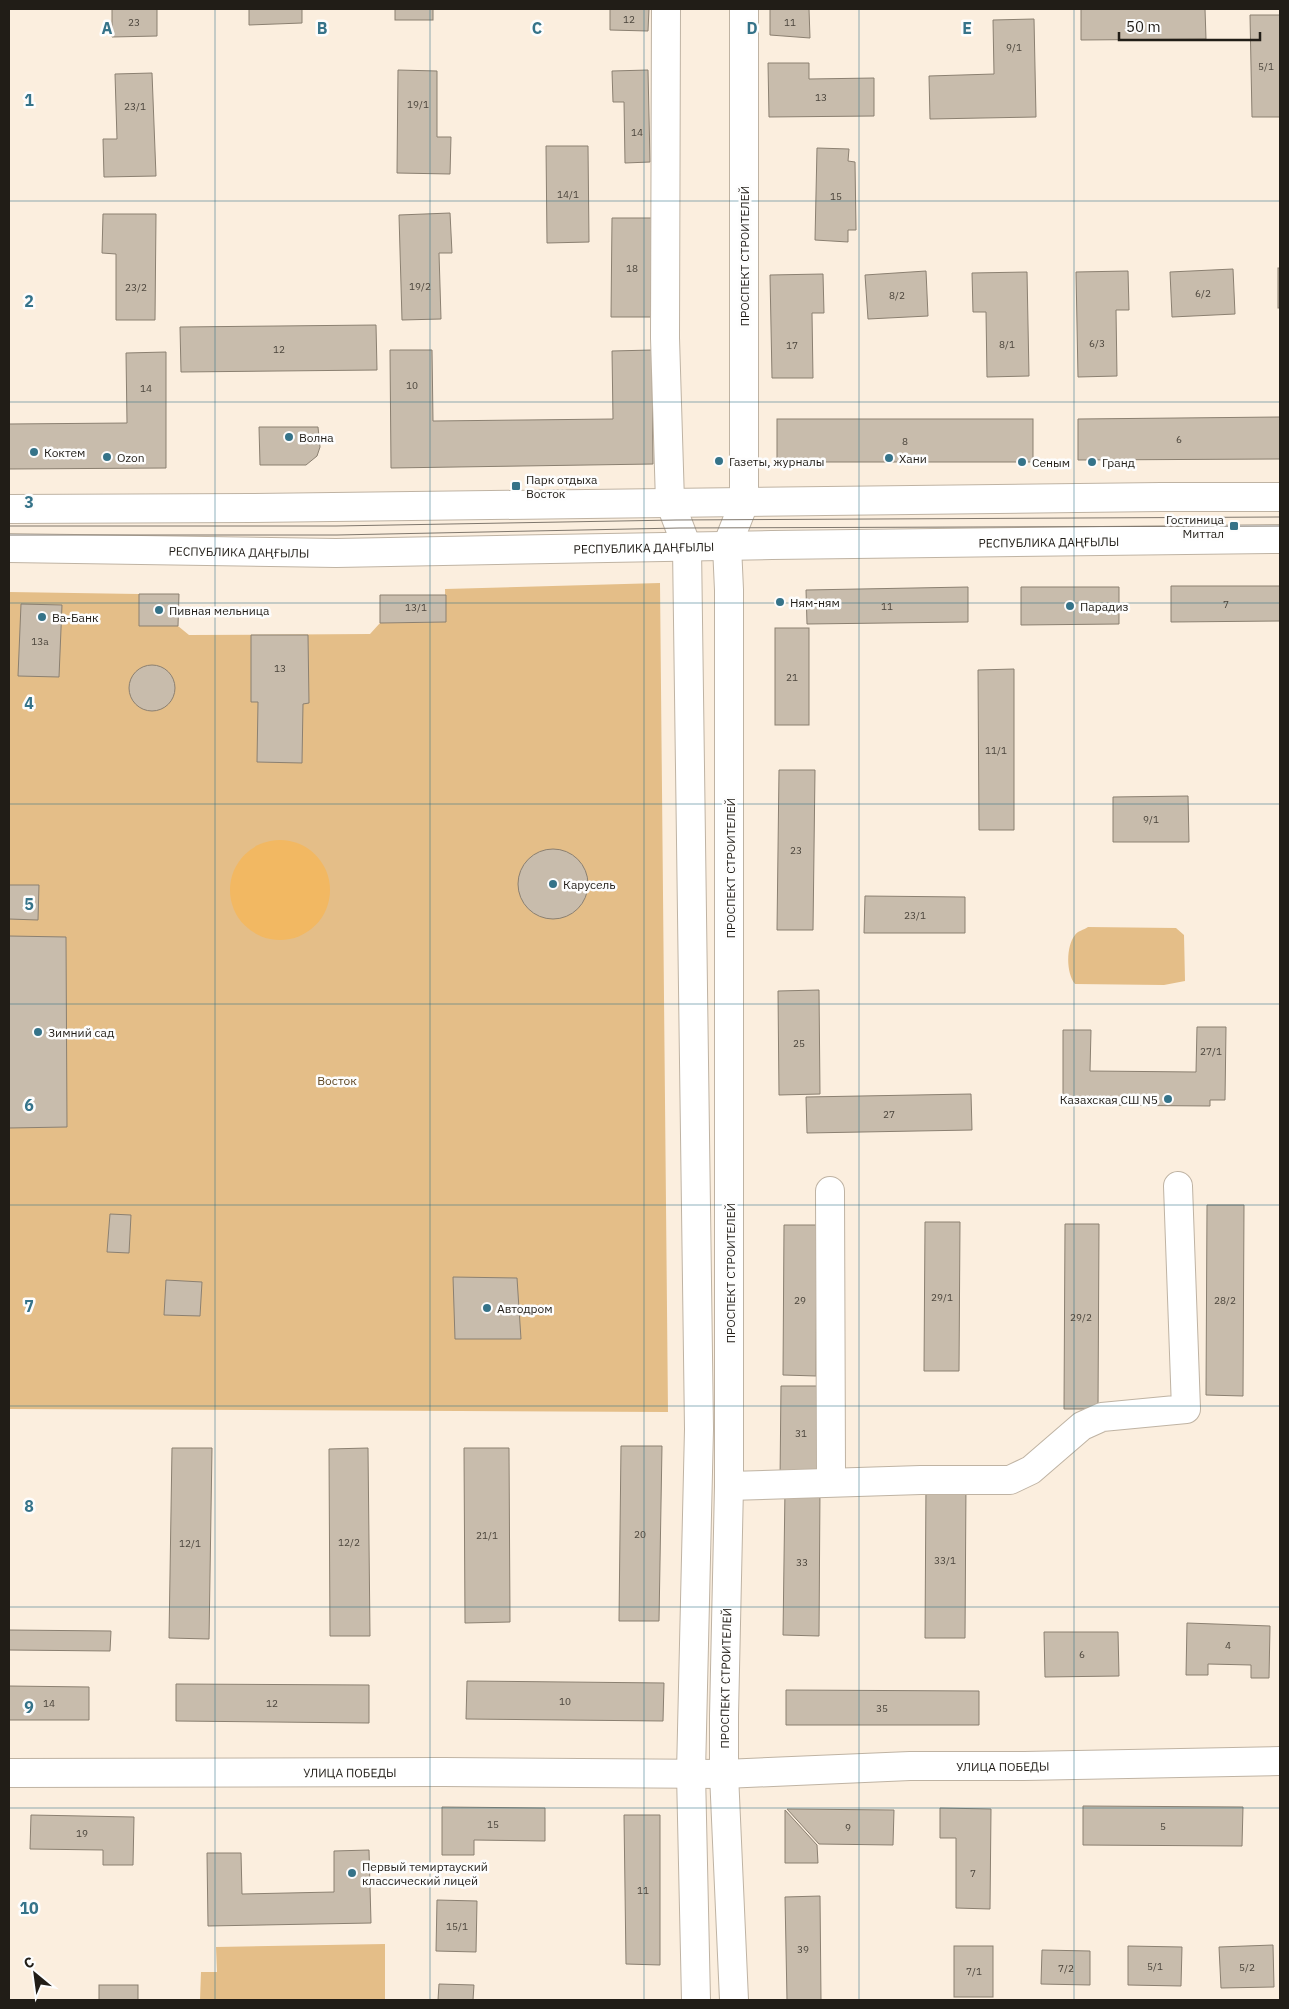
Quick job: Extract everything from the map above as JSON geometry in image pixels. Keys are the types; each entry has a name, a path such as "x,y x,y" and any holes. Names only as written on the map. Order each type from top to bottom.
{"street":[{"path":"666,9 665,338 670,502 687,547 699,1429 691,1773 696,2000"},
{"name":"ПРОСПЕКТ СТРОИТЕЛЕЙ","path":"744,9 744,503"},
{"path":"9,509 1280,497"},
{"path":"728,546 744,503"},
{"name":"РЕСПУБЛИКА ДАҢҒЫЛЫ","path":"9,548 336,553 1280,539"},
{"name":"ПРОСПЕКТ СТРОИТЕЛЕЙ","path":"728,546 729,1486 724,1774 734,2000"},
{"path":"729,1486 913,1480 1010,1480 1031,1470 1082,1426 1102,1417 1186,1409 1178,1186"},
{"path":"830,1191 830,1469"},
{"name":"УЛИЦА ПОБЕДЫ","path":"9,1772 724,1774 910,1766 1024,1766 1280,1761"}],"green space":[{"name":"Восток","path":"660,583 668,1412 9,1409 9,592 139,594 139,626 178,626 189,635 370,634 380,623 446,622 445,589"},
{"path":"1088,927 1176,928 1184,935 1185,981 1164,985 1075,984 1069,967 1070,946 1076,934"},
{"path":"385,1944 385,2000 200,2000 201,1972 217,1972 216,1947"}],"shaded area":[{"path":"280,840 299,844 315,855 326,871 330,890 326,909 315,925 299,936 280,940 261,936 245,925 234,909 230,890 234,871 245,855 261,844"}],"building":[{"path":"112,9 157,9 157,36 112,37"},
{"path":"249,9 302,9 302,23 249,25"},
{"path":"395,9 433,9 433,20 395,20"},
{"path":"610,9 649,9 648,31 610,30"},
{"path":"770,9 809,9 810,38 770,35"},
{"path":"1081,9 1205,9 1206,39 1081,40"},
{"path":"1250,15 1280,15 1280,117 1252,117"},
{"path":"1034,19 1036,117 930,119 929,76 994,74 993,20"},
{"path":"768,63 809,63 809,79 874,78 874,116 769,117"},
{"path":"398,70 437,71 437,137 451,137 450,174 397,173"},
{"path":"648,70 650,162 625,163 624,102 613,102 612,71"},
{"path":"152,73 156,176 104,177 103,139 117,139 115,74"},
{"path":"546,146 588,146 589,242 547,243"},
{"path":"817,148 849,149 848,161 855,162 856,230 848,230 848,242 815,240"},
{"path":"450,213 452,253 439,253 441,319 402,320 399,215"},
{"path":"103,214 156,214 155,320 116,320 116,254 102,253"},
{"path":"612,218 652,218 651,317 611,317"},
{"path":"1278,268 1280,268 1280,308 1278,308"},
{"path":"1233,269 1235,314 1172,317 1170,272"},
{"path":"926,271 928,316 868,319 865,275"},
{"path":"1128,271 1129,310 1116,310 1117,376 1078,377 1076,272"},
{"path":"1027,272 1029,376 987,377 986,312 973,312 972,273"},
{"path":"823,274 824,313 812,313 813,378 772,378 770,275"},
{"path":"376,325 377,370 181,372 180,327"},
{"path":"390,350 432,350 433,421 613,419 612,351 652,350 653,464 391,468"},
{"path":"166,352 166,468 9,469 9,424 127,423 126,353"},
{"path":"1280,417 1280,459 1078,460 1078,419"},
{"path":"777,419 1033,419 1033,462 777,462"},
{"name":"Волна","path":"259,427 318,427 320,447 317,456 306,465 260,465"},
{"path":"1171,586 1280,586 1280,621 1171,622"},
{"path":"968,587 968,622 807,624 806,590"},
{"name":"Парадиз","path":"1021,587 1119,587 1119,624 1021,625"},
{"name":"Пивная мельница","path":"139,594 179,594 178,626 139,626"},
{"path":"380,595 446,595 446,622 380,623"},
{"path":"21,604 62,605 59,677 18,676"},
{"path":"775,628 809,628 809,725 775,725"},
{"path":"251,635 308,635 309,703 303,704 302,763 257,762 258,702 251,702"},
{"path":"148,665 156,665 165,669 171,675 175,688 171,701 165,707 156,711 148,711 139,707 133,701 129,692 129,684 133,675 139,669"},
{"path":"1014,669 1014,830 979,830 978,670"},
{"path":"779,770 815,770 813,930 777,930"},
{"path":"1188,796 1189,842 1113,842 1113,797"},
{"name":"Карусель","path":"553,849 572,855 582,865 588,884 582,903 572,913 553,919 534,913 524,903 518,884 524,865 534,855"},
{"path":"9,885 39,885 38,920 9,919"},
{"path":"865,896 965,897 965,933 864,933"},
{"name":"Зимний сад","path":"9,936 66,937 67,1127 9,1128"},
{"path":"819,990 820,1094 779,1095 778,991"},
{"path":"1197,1027 1226,1027 1225,1100 1210,1100 1210,1106 1079,1105 1079,1101 1063,1100 1063,1030 1091,1030 1090,1071 1196,1072"},
{"path":"971,1094 972,1130 807,1133 806,1097"},
{"path":"1207,1205 1244,1205 1243,1396 1206,1395"},
{"path":"110,1214 131,1215 129,1253 107,1252"},
{"path":"925,1222 960,1222 959,1371 924,1371"},
{"path":"1065,1224 1099,1224 1098,1409 1064,1409"},
{"path":"784,1225 817,1225 816,1376 783,1375"},
{"name":"Автодром","path":"453,1277 517,1278 521,1339 455,1339"},
{"path":"166,1280 202,1282 200,1316 164,1315"},
{"path":"781,1386 821,1386 820,1481 780,1481"},
{"path":"621,1446 662,1446 659,1621 619,1621"},
{"path":"172,1448 212,1448 209,1639 169,1638"},
{"path":"368,1448 370,1636 330,1636 329,1449"},
{"path":"464,1448 509,1448 510,1622 465,1623"},
{"path":"926,1483 966,1483 965,1638 925,1638"},
{"path":"785,1488 820,1488 819,1636 783,1635"},
{"path":"1187,1623 1270,1626 1269,1678 1251,1678 1251,1665 1208,1664 1208,1675 1186,1675"},
{"path":"9,1630 111,1631 110,1651 9,1650"},
{"path":"1044,1632 1118,1632 1119,1676 1045,1677"},
{"path":"467,1681 664,1683 663,1721 466,1719"},
{"path":"176,1684 369,1685 369,1723 176,1721"},
{"path":"9,1686 89,1687 89,1720 9,1720"},
{"path":"786,1690 979,1691 979,1725 786,1725"},
{"path":"1083,1806 1243,1807 1242,1846 1083,1845"},
{"path":"442,1807 545,1808 545,1841 474,1840 474,1855 442,1855"},
{"path":"940,1808 991,1809 990,1909 956,1908 956,1838 940,1838"},
{"path":"787,1809 894,1810 893,1845 819,1844"},
{"path":"785,1810 817,1845 818,1863 785,1863"},
{"path":"31,1815 134,1817 133,1865 103,1865 103,1850 30,1849"},
{"path":"624,1815 660,1815 660,1965 626,1964"},
{"name":"Первый темиртауский классический лицей","path":"369,1850 371,1923 208,1926 207,1853 241,1853 242,1894 334,1892 334,1851"},
{"path":"820,1896 821,2000 787,2000 785,1897"},
{"path":"437,1900 477,1901 476,1952 436,1951"},
{"path":"1273,1945 1274,1987 1221,1988 1219,1947"},
{"path":"954,1946 993,1946 993,1997 954,1997"},
{"path":"1128,1946 1182,1947 1181,1986 1128,1985"},
{"path":"1042,1950 1090,1951 1090,1985 1041,1984"},
{"path":"439,1984 474,1985 473,2000 438,2000"},
{"path":"99,1985 138,1985 138,2000 99,2000"}],"tram line":[{"path":"9,526 336,526 676,520 1280,517"},
{"path":"9,535 337,535 679,528 1280,526"}],"place":[{"name":"Волна","path":"289,437"},
{"name":"Коктем","path":"34,452"},
{"name":"Ozon","path":"107,457"},
{"name":"Хани","path":"889,458"},
{"name":"Газеты, журналы","path":"719,461"},
{"name":"Сеным","path":"1022,462"},
{"name":"Гранд","path":"1092,462"},
{"name":"Парк отдыха Восток","path":"516,486"},
{"name":"Гостиница Миттал","path":"1234,526"},
{"name":"Ням-ням","path":"780,602"},
{"name":"Парадиз","path":"1070,606"},
{"name":"Пивная мельница","path":"159,610"},
{"name":"Ва-Банк","path":"42,617"},
{"name":"Карусель","path":"553,884"},
{"name":"Зимний сад","path":"38,1032"},
{"name":"Казахская СШ N5","path":"1168,1099"},
{"name":"Автодром","path":"487,1308"},
{"name":"Первый темиртауский классический лицей","path":"352,1873"}]}
